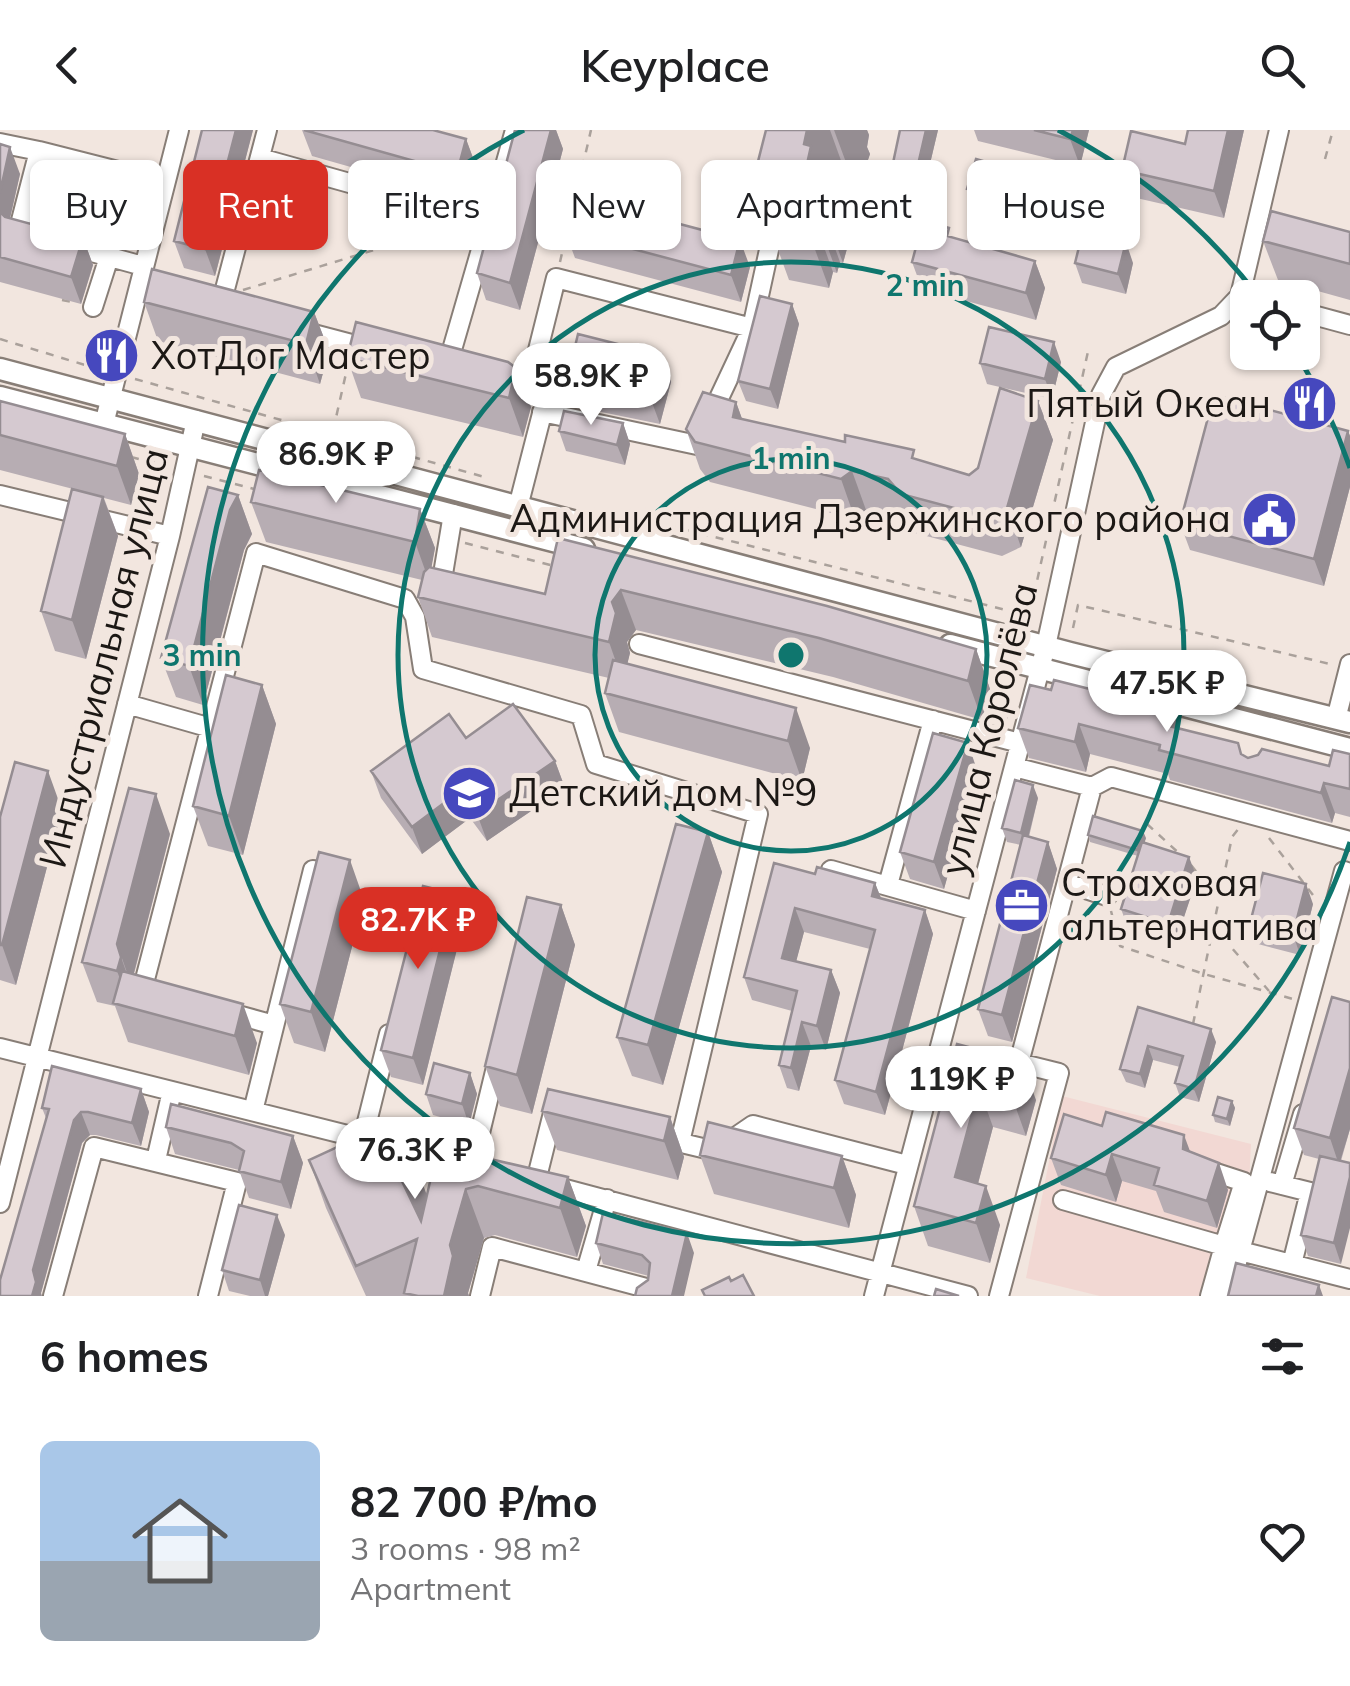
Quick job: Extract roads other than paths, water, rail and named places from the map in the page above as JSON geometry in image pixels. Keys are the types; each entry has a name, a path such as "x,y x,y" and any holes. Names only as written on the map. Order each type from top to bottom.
{"main road":[{"path":"0,369 520,498 1046,646 1343,720"},
{"path":"0,397 608,555"},
{"path":"934,641 1271,737 1350,749"}],"street":[{"path":"104,424 116,374 146,290 143,266 179,130"},
{"path":"238,315 215,303 267,130"},
{"path":"504,160 515,130"},
{"name":"улица Королёва","path":"1247,280 1280,130"},
{"path":"0,143 166,183"},
{"path":"39,151 18,232 143,266"},
{"path":"260,158 348,183"},
{"path":"428,364 455,371 478,250"},
{"path":"542,412 697,445 752,328 769,250"},
{"path":"93,307 109,257"},
{"path":"528,390 556,278 752,328"},
{"name":"улица Королёва","path":"874,1296 907,1165 949,1044 976,910 1014,767 1011,740 1040,669 1102,395 1116,367 1230,308"},
{"path":"1320,317 1350,325"},
{"path":"276,325 390,354"},
{"path":"495,381 528,390 545,402 520,498"},
{"name":"Индустриальная улица","path":"0,1203 196,420"},
{"path":"0,495 170,536"},
{"path":"415,617 440,592 454,514"},
{"path":"181,998 143,988 256,553 404,599 415,617 423,669 581,715 596,764 758,814 680,1142"},
{"path":"639,644 1011,740"},
{"path":"1343,720 1350,666"},
{"path":"127,704 210,728"},
{"path":"888,886 933,720"},
{"path":"1014,767 1092,787 1111,777 1350,841"},
{"path":"1019,1063 1092,787"},
{"path":"253,1111 313,870"},
{"path":"831,870 976,910"},
{"path":"1210,1296 1260,1179 1311,1010 1344,871 1350,873"},
{"path":"1067,883 1107,896"},
{"path":"200,1004 274,1025"},
{"path":"363,1138 394,1012"},
{"path":"0,1047 480,1168 499,1053"},
{"path":"988,1055 1059,1073 999,1296"},
{"path":"156,1160 172,1091"},
{"path":"1282,1185 1309,1092"},
{"path":"571,1117 553,1113 528,1180 968,1296"},
{"path":"644,1134 715,1151 753,1125 907,1165"},
{"path":"54,1296 94,1147 237,1182 208,1296"},
{"path":"1204,1169 1244,1182 1228,1296"},
{"path":"1260,1179 1310,1192 1292,1264"},
{"path":"586,1271 606,1199"},
{"path":"1062,1200 1350,1279"},
{"path":"480,1296 492,1247 646,1288 644,1296"}],"place":[{"name":"ХотДог Мастер","path":"112,356"},
{"name":"Пятый Океан","path":"1310,404"},
{"name":"Администрация Дзержинского района","path":"1270,519"},
{"name":"Детский дом №9","path":"470,793"},
{"name":"Страховая альтернатива","path":"1022,905"}]}
